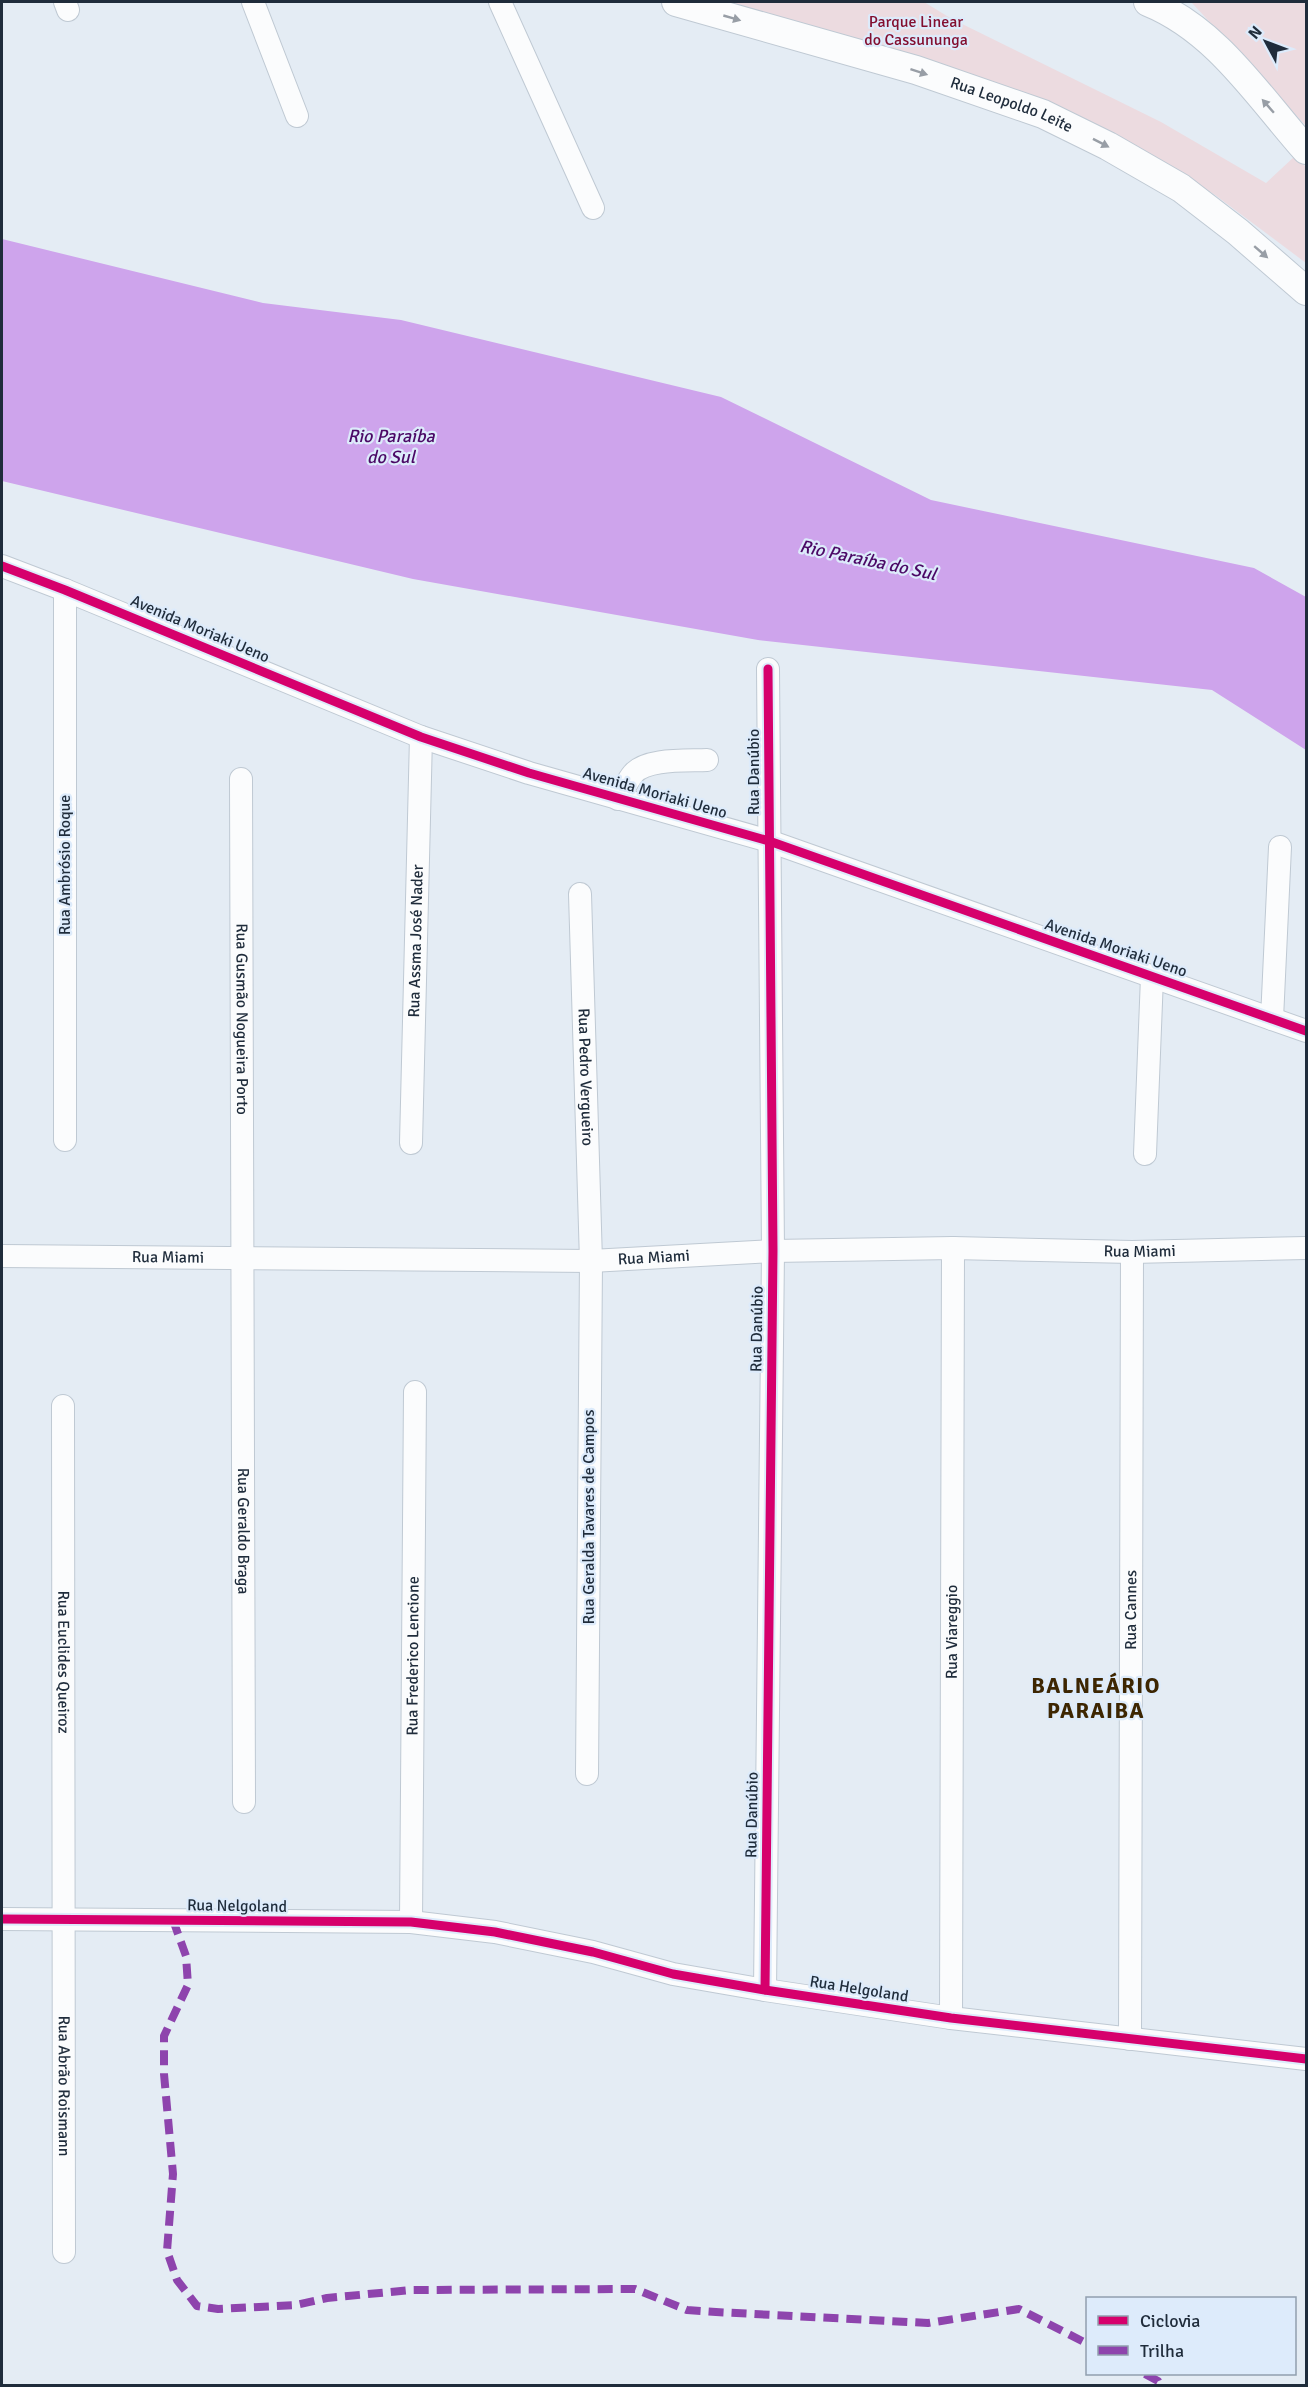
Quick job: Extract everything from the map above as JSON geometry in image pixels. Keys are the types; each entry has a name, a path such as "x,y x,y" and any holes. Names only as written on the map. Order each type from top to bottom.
{"main road":[{"name":"Rua Leopoldo Leite","path":"676,2 916,70 1043,114 1108,146 1181,188 1238,232 1306,291"},
{"path":"1148,2 1196,28 1222,52 1306,150"}],"street":[{"path":"253,2 297,116"},
{"path":"500,2 593,208"},
{"name":"Avenida Moriaki Ueno","path":"2,567 65,590 421,737 618,799 769,841 1306,1031"},
{"name":"Rua Ambrósio Roque","path":"65,590 66,1140"},
{"name":"Rua Danúbio","path":"765,1990 773,1251 768,669"},
{"name":"Rua Assma José Nader","path":"411,1143 421,737"},
{"path":"618,799 632,774 639,767 650,763 707,760"},
{"name":"Rua Gusmão Nogueira Porto","path":"241,778 242,1259"},
{"path":"1272,1018 1280,847"},
{"name":"Rua Pedro Vergueiro","path":"580,894 591,1261"},
{"path":"1145,1154 1152,976"},
{"name":"Rua Miami","path":"2,1256 591,1261 773,1251 953,1248 1132,1252 1306,1248"},
{"name":"Rua Viareggio","path":"951,2018 953,1248"},
{"name":"Rua Cannes","path":"1130,2040 1132,1252"},
{"name":"Rua Geraldo Braga","path":"242,1259 244,1802"},
{"name":"Rua Geralda Tavares de Campos","path":"587,1774 591,1261"},
{"name":"Rua Frederico Lencione","path":"411,1922 414,1392"},
{"name":"Rua Euclides Queiroz","path":"63,1406 64,1919"},
{"path":"2,1919 64,1919"},
{"name":"Rua Nelgoland","path":"64,1919 411,1922"},
{"name":"Rua Abrão Roismann","path":"64,1919 64,2252"},
{"name":"Rua Helgoland","path":"411,1922 495,1932 593,1952 673,1974 765,1990 951,2018 1306,2059"}],"green space":[{"name":"Parque Linear do Cassununga","path":"714,2 924,2 952,19 1161,122 1266,183 1295,156 1306,167 1306,263 1215,195 1129,142"},
{"path":"1165,2 1306,2 1306,126 1192,3"}],"water":[{"name":"Rio Paraíba do Sul","path":"2,239 263,303 401,320 721,397 931,500 1254,568 1306,597 1306,750 1212,690 758,640 413,579 2,481"}],"marked path":[{"path":"173,1920 186,1956 188,1985 164,2036 164,2074 173,2174 167,2251 177,2280 197,2306 218,2309 296,2305 327,2298 411,2290 635,2289 687,2310 716,2312 928,2323 1019,2309 1086,2343"},
{"path":"1147,2375 1158,2381 1160,2386"}],"cycle path":[{"path":"2,566 421,737 529,773 769,841 1306,1031"},
{"path":"765,1990 773,1251 768,669"},
{"path":"2,1919 411,1922 495,1932 593,1952 673,1974 765,1990 951,2018 1306,2059"}],"district":[{"name":"BALNEÁRIO PARAIBA","path":"1096,1698"}]}
